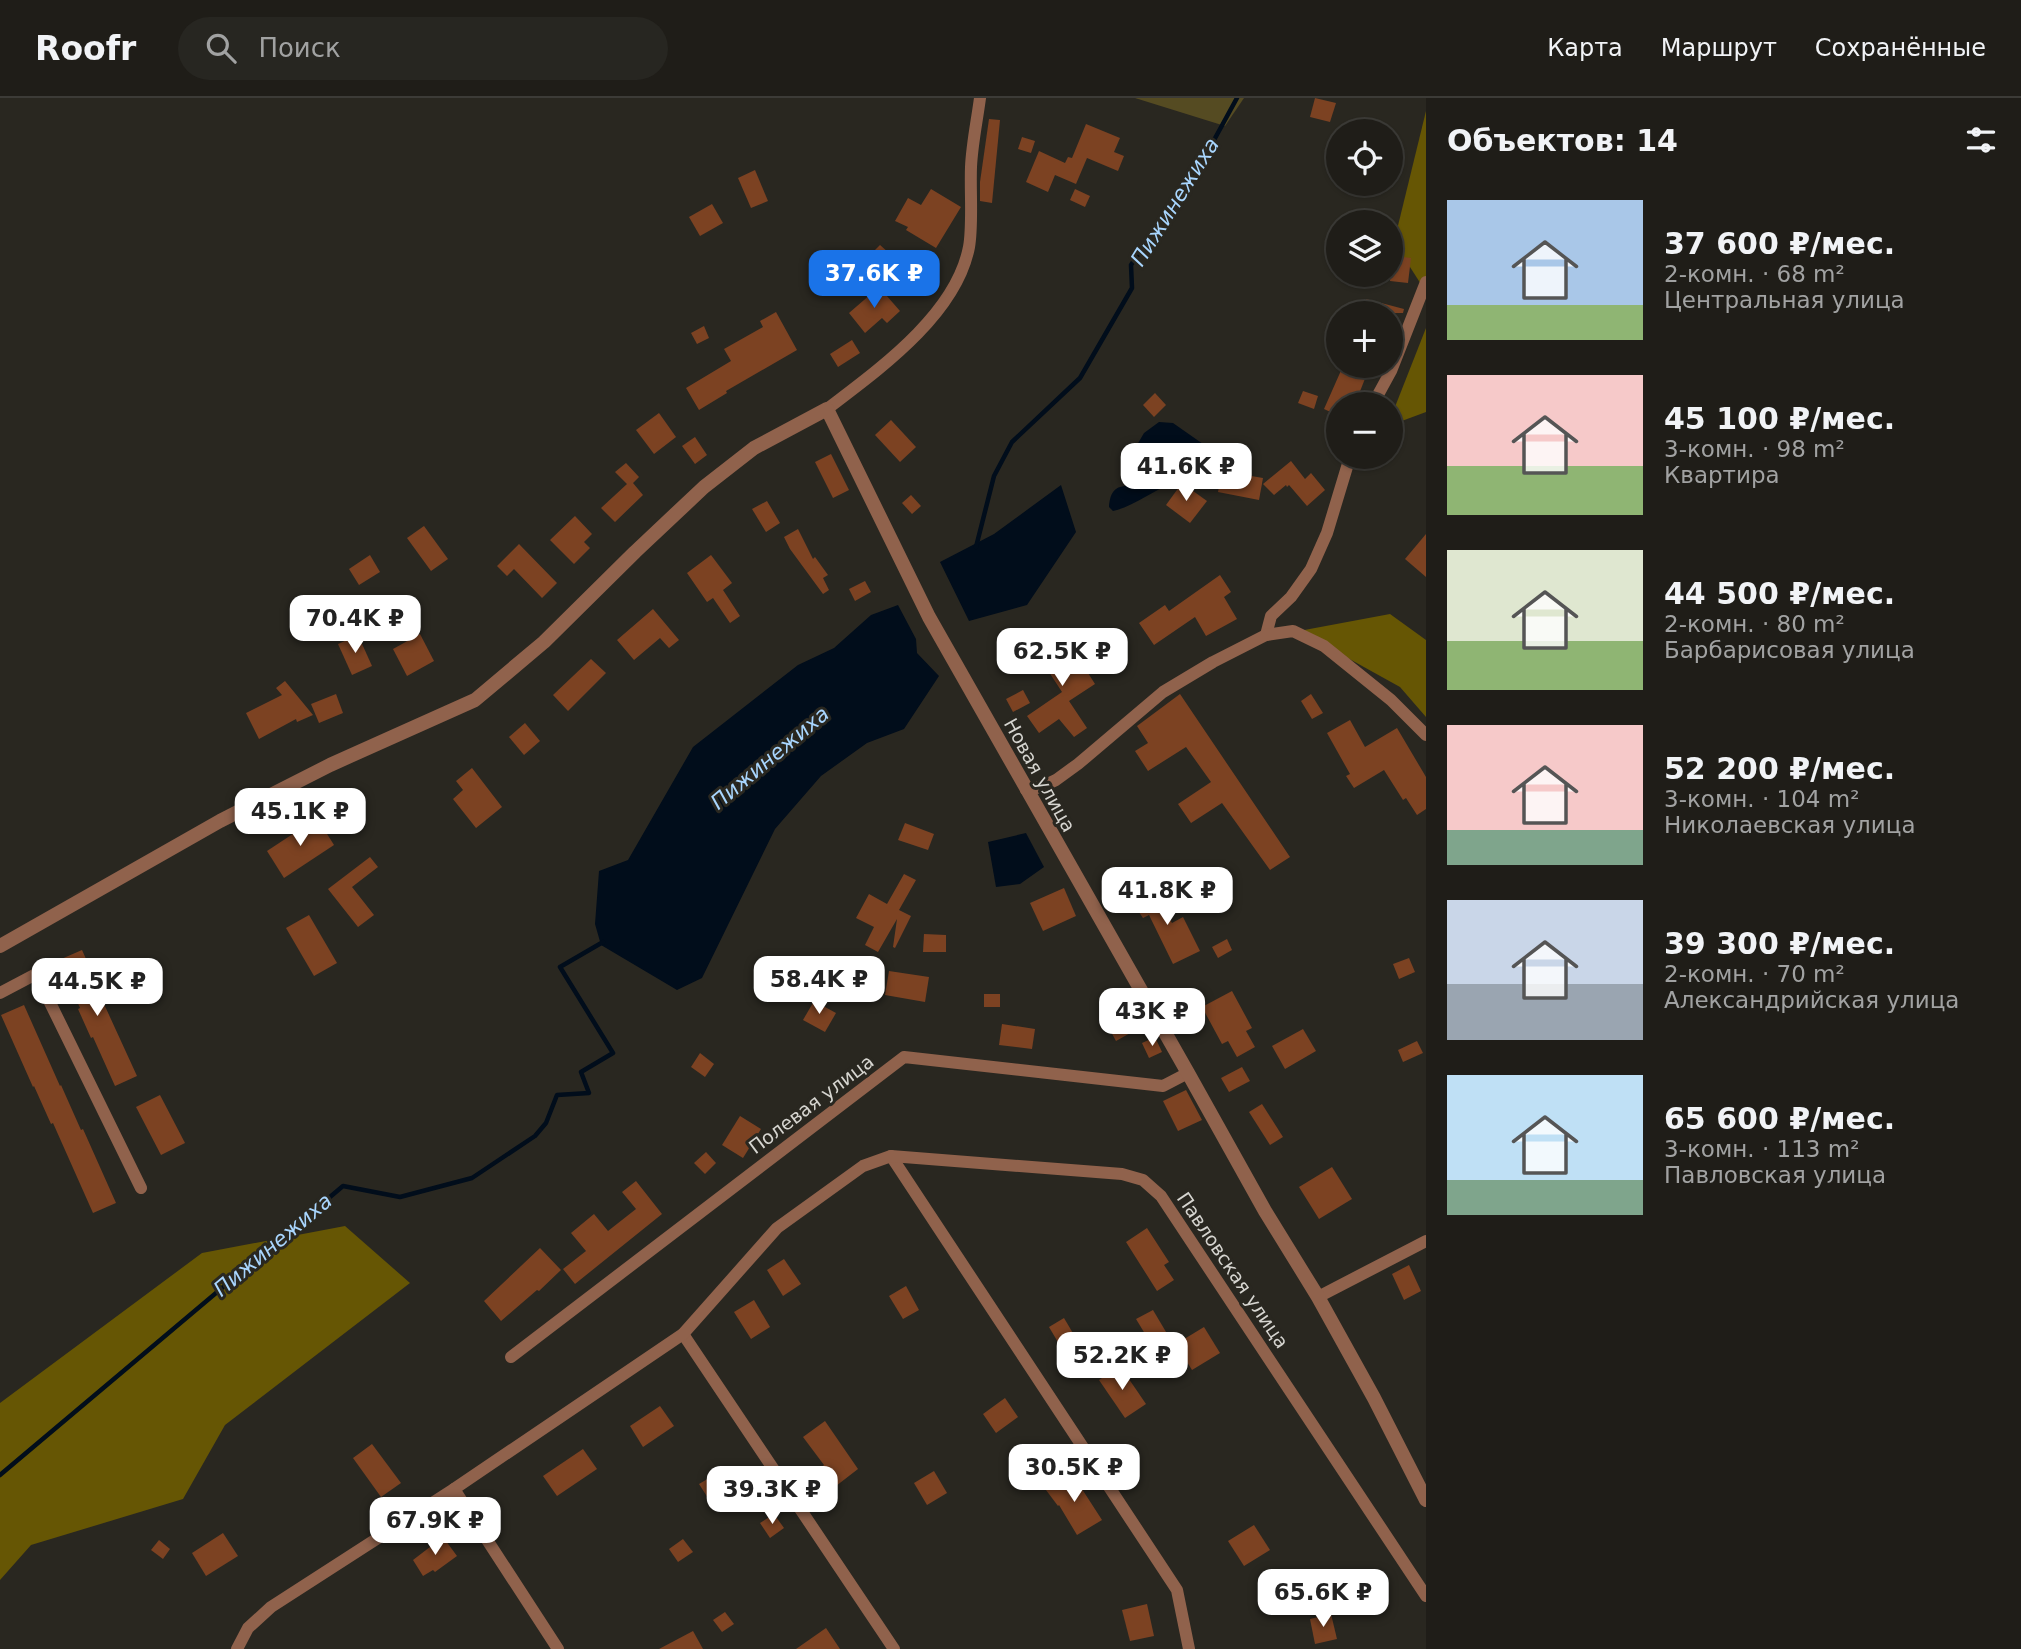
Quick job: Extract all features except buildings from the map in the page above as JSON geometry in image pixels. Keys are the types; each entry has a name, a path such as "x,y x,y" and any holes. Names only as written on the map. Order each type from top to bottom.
{"street":[{"path":"0,946 220,821 330,765 475,701 544,642 704,487 754,448 827,409 890,360 937,312 959,277 969,247 971,164 980,98"},
{"path":"1380,392 1391,371 1426,282"},
{"name":"Новая улица","path":"827,409 929,618 1265,1211 1318,1297 1426,1500"},
{"path":"1266,635 1271,616 1292,597 1311,569 1327,533 1346,469"},
{"path":"1026,790 1056,780 1163,692 1213,662 1266,635 1293,631 1324,646 1391,700 1426,735"},
{"path":"0,993 36,974 141,1188"},
{"name":"Полевая улица","path":"510,1357 905,1057 1163,1086 1188,1073"},
{"path":"237,1649 248,1628 271,1607 454,1489 684,1334 777,1228 863,1166 891,1156 1177,1590 1189,1649"},
{"name":"Павловская улица","path":"891,1156 1122,1174 1143,1180 1161,1196 1426,1596"},
{"path":"1318,1297 1426,1241"},
{"path":"684,1334 894,1649"},
{"path":"454,1489 558,1649"}],"shaded area":[{"path":"1135,98 1244,98 1225,126"},
{"path":"1426,111 1426,292 1403,256 1402,210"},
{"path":"1426,328 1426,412 1403,421 1403,392 1401,392"},
{"path":"1390,614 1426,640 1426,717 1400,687 1299,631"},
{"path":"345,1226 410,1283 225,1425 183,1499 31,1545 0,1580 0,1403 202,1253"}],"water":[{"path":"1159,422 1173,423 1203,444 1205,457 1199,464 1189,465 1182,470 1177,465 1170,467 1168,476 1175,482 1173,484 1113,511 1109,507 1113,492 1127,486 1135,471 1130,457 1144,433"},
{"path":"1061,485 1076,532 1027,605 969,621 940,562 994,534"},
{"path":"898,605 916,639 917,653 939,676 904,729 867,743 821,776 775,829 702,978 677,990 601,945 595,924 599,871 628,860 693,747 798,665 834,648 871,615"},
{"path":"1026,833 1044,867 1020,884 996,887 988,842"}],"waterway":[{"name":"Пижинежиха","path":"976,547 994,476 1012,442 1080,378 1132,288 1131,265 1171,205 1190,184 1237,98"},
{"name":"Пижинежиха","path":"0,1475 343,1186 400,1197 472,1178 535,1136 546,1123 557,1095 589,1093 581,1072 613,1053 560,967 603,942"}]}
